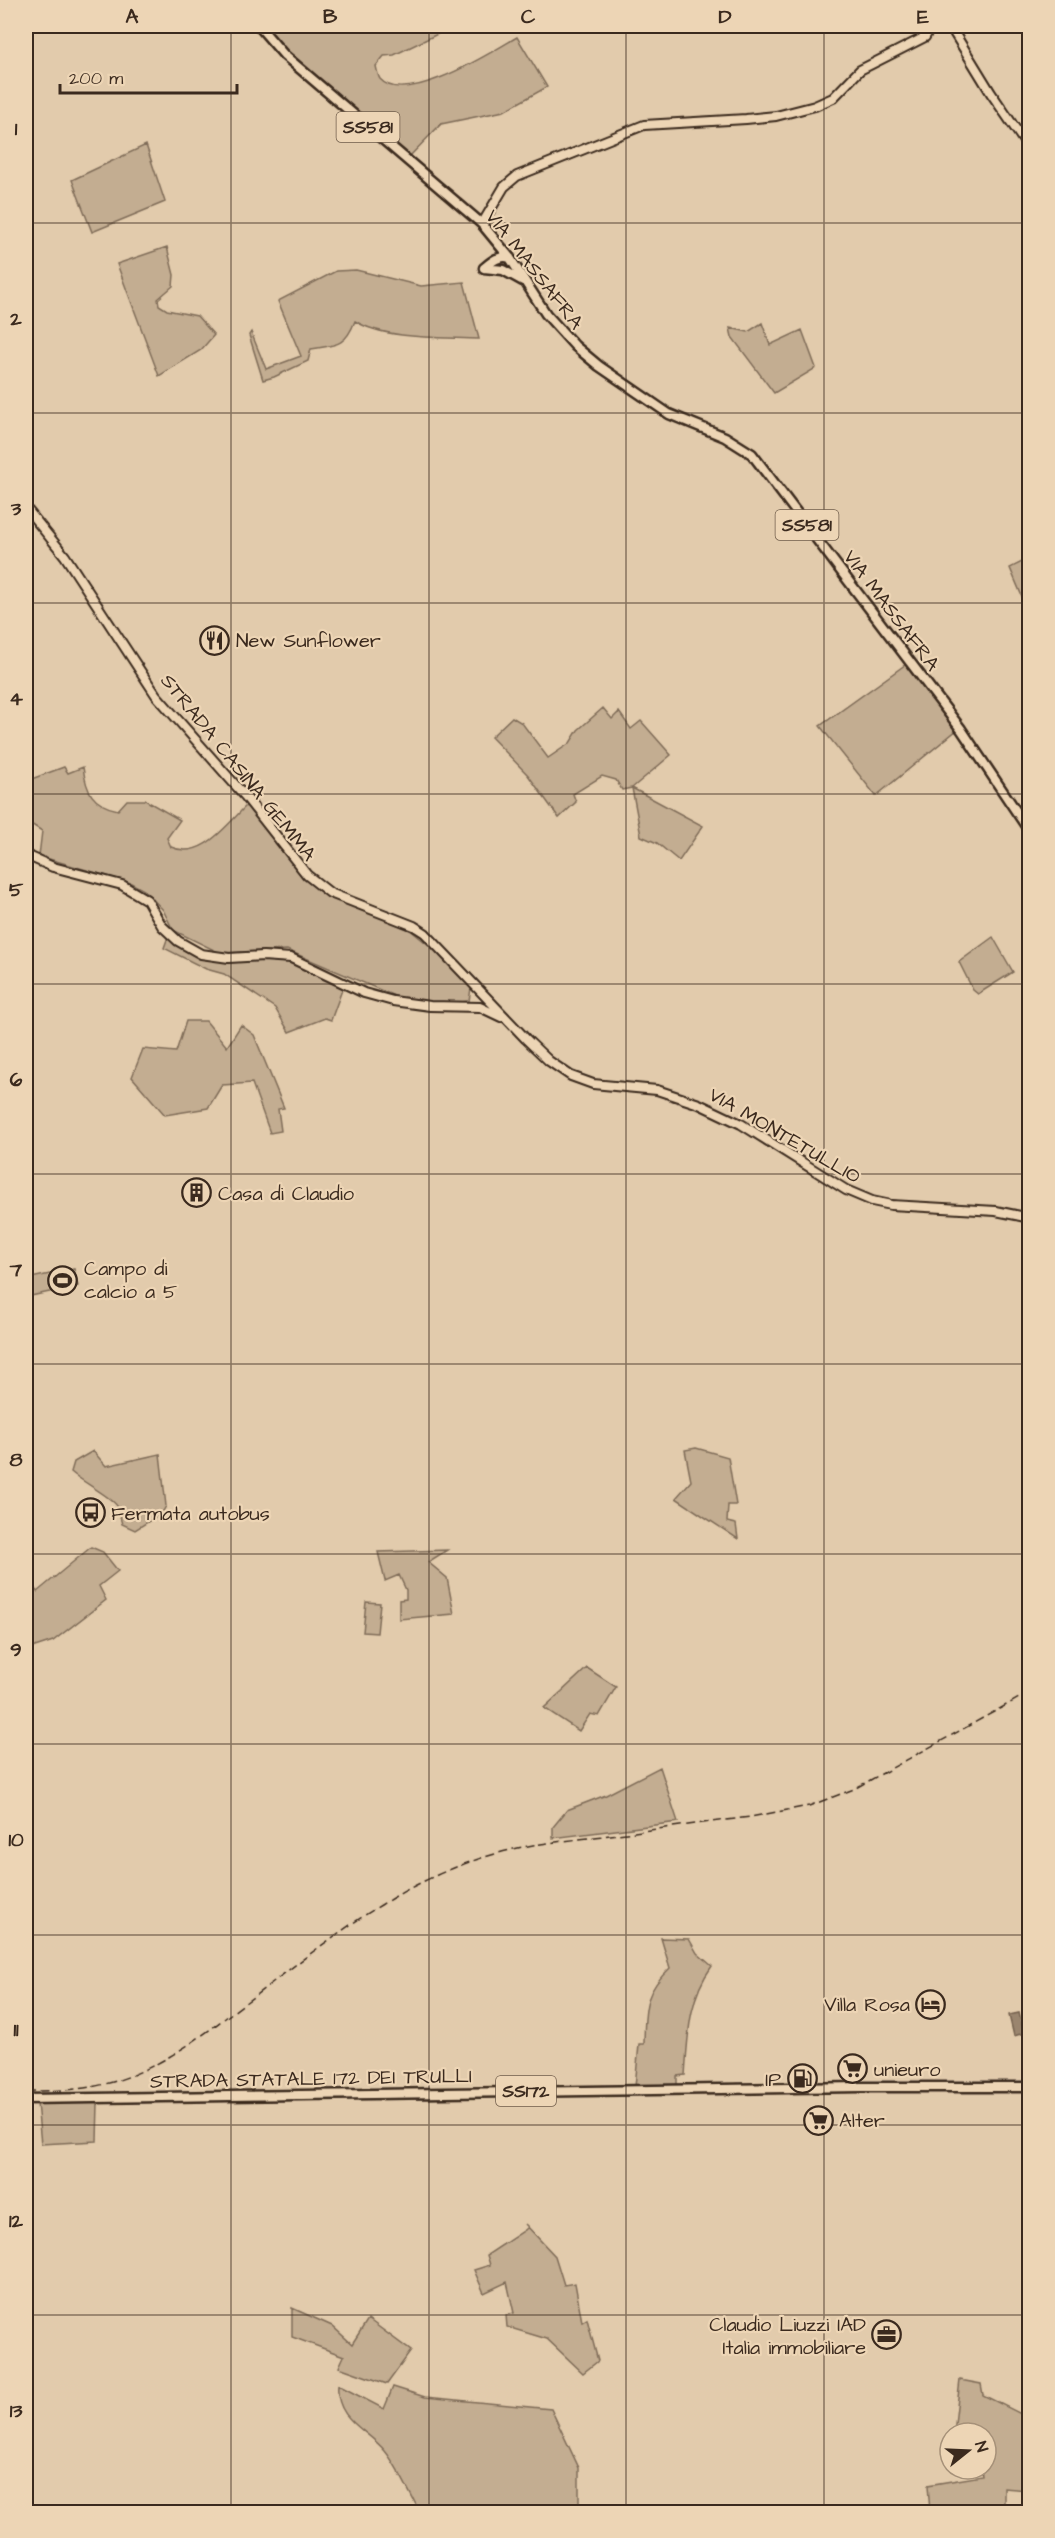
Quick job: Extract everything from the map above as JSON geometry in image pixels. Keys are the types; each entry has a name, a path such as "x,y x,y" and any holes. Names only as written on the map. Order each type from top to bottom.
{"main road":[{"name":"VIA MASSAFRA","path":"259,26 284,55 482,224 510,258 546,315 575,346 598,366 669,414 725,437 752,454 961,729 1029,832"},
{"path":"492,267 495,239"},
{"path":"492,267 507,264 510,258"},
{"path":"492,267 507,272 525,283"},
{"name":"STRADA STATALE 172 DEI TRULLI","path":"26,2099 856,2087 1029,2087"}],"street":[{"path":"482,224 504,187 517,176 644,125 776,116 815,106 833,98 860,70 925,37 931,26"},
{"path":"950,26 1029,150"},
{"name":"STRADA CASINA GEMMA","path":"26,508 65,556 156,695 245,796 307,875 330,893 414,926 425,933 510,1023"},
{"path":"26,855 53,867 122,885 147,900 162,926 178,941 201,954 229,958 263,956 291,958 364,993 393,1001 430,1006 480,1007 496,1013 510,1023"},
{"path":"467,1005 476,999 479,988"},
{"path":"479,988 480,1007"},
{"path":"480,1007 486,1004 486,996"},
{"name":"VIA MONTETULLIO","path":"510,1023 549,1061 571,1076 593,1084 657,1090 699,1104 741,1124 846,1190 872,1201 891,1205 996,1211 1029,1218"}],"shaded area":[{"path":"263,26 454,26 394,55 384,56 376,66 380,79 392,86 409,87 449,74 517,37 547,87 504,111 441,124 409,157 305,69"},
{"path":"146,145 165,202 92,232 72,180"},
{"path":"167,247 174,275 173,286 158,299 159,305 167,310 197,316 214,335 201,350 159,376 117,264"},
{"path":"356,270 421,286 464,282 479,339 398,335 382,332 355,321 347,336 339,343 311,349 308,361 263,380 249,335 251,332 266,369 301,356 278,301 336,271"},
{"path":"762,323 770,345 802,330 816,368 774,393 732,337 730,328 748,332"},
{"path":"1026,560 1029,568 1030,599 1024,601 1010,568"},
{"path":"909,662 958,729 876,796 820,726"},
{"path":"603,708 612,719 619,712 631,729 641,721 671,755 632,788 622,790 616,780 602,776 573,794 576,802 559,818 528,775 491,737 512,717 522,723 548,758 570,743 578,730"},
{"path":"64,767 68,773 83,767 86,783 92,796 102,805 118,810 127,800 145,800 180,820 167,838 171,847 182,850 203,845 247,805 312,885 340,901 409,929 436,951 471,988 469,1001 444,1004 399,998 287,950 220,953 173,930 163,910 144,890 131,883 39,856 42,831 26,821 26,781"},
{"path":"632,788 703,826 679,861 657,843 641,836"},
{"path":"169,934 210,956 273,958 301,966 343,987 331,1020 325,1018 289,1032 275,1008 224,974 206,969 164,948"},
{"path":"993,937 1013,972 978,994 973,990 959,962"},
{"path":"186,1021 206,1021 227,1047 241,1025 254,1035 284,1108 278,1109 281,1131 270,1133 252,1083 222,1085 208,1108 165,1115 132,1077 143,1049 176,1052"},
{"path":"74,1269 78,1286 26,1297 26,1279"},
{"path":"696,1448 728,1457 736,1505 728,1505 727,1522 736,1524 738,1539 676,1498 691,1481 685,1450"},
{"path":"93,1451 106,1466 160,1454 166,1506 162,1513 135,1530 122,1524 114,1502 71,1472 74,1462"},
{"path":"91,1547 103,1552 118,1571 99,1586 106,1600 53,1641 26,1650 26,1576 37,1592"},
{"path":"447,1550 428,1562 447,1578 454,1614 399,1619 399,1600 406,1599 406,1590 399,1575 385,1581 378,1552"},
{"path":"366,1602 380,1603 377,1633 363,1632"},
{"path":"587,1668 616,1687 599,1716 590,1714 579,1731 544,1708"},
{"path":"660,1767 678,1822 553,1838 553,1827 567,1810 606,1795"},
{"path":"661,1938 689,1939 697,1953 712,1966 698,1991 694,2005 685,2075 677,2076 677,2086 635,2087 639,2044 644,2044 647,2003 655,1986 670,1968"},
{"path":"1019,2013 1024,2033 1014,2036 1009,2015"},
{"path":"37,2103 98,2103 97,2141 41,2144"},
{"path":"528,2227 555,2256 564,2285 575,2283 582,2322 587,2319 598,2361 583,2373 547,2339 507,2327 506,2315 514,2313 507,2282 484,2293 474,2270 490,2265 487,2255"},
{"path":"292,2308 332,2326 352,2344 368,2319 411,2351 387,2384 339,2367 344,2356 292,2337"},
{"path":"960,2380 981,2384 983,2395 1029,2418 1029,2490 1004,2488 1004,2512 930,2512 928,2485 952,2481 998,2481 998,2421 955,2421"},
{"path":"338,2385 384,2409 393,2387 425,2397 551,2409 579,2468 579,2512 447,2512 443,2508 435,2512 420,2512 385,2451 347,2415 338,2397"}],"railway":[{"path":"26,2091 71,2089 105,2084 148,2068 178,2052 206,2033 362,1917 417,1885 454,1868 533,1845 750,1817 809,1806 854,1789 1030,1692"}],"place":[{"name":"New Sunflower","path":"215,640"},
{"name":"Casa di Claudio","path":"197,1193"},
{"name":"Campo di calcio a 5","path":"63,1280"},
{"name":"Fermata autobus","path":"90,1513"},
{"name":"Villa Rosa","path":"931,2004"},
{"name":"unieuro","path":"853,2069"},
{"name":"IP","path":"802,2079"},
{"name":"Alter","path":"818,2120"},
{"name":"Claudio Liuzzi IAD Italia immobiliare","path":"887,2335"}]}
